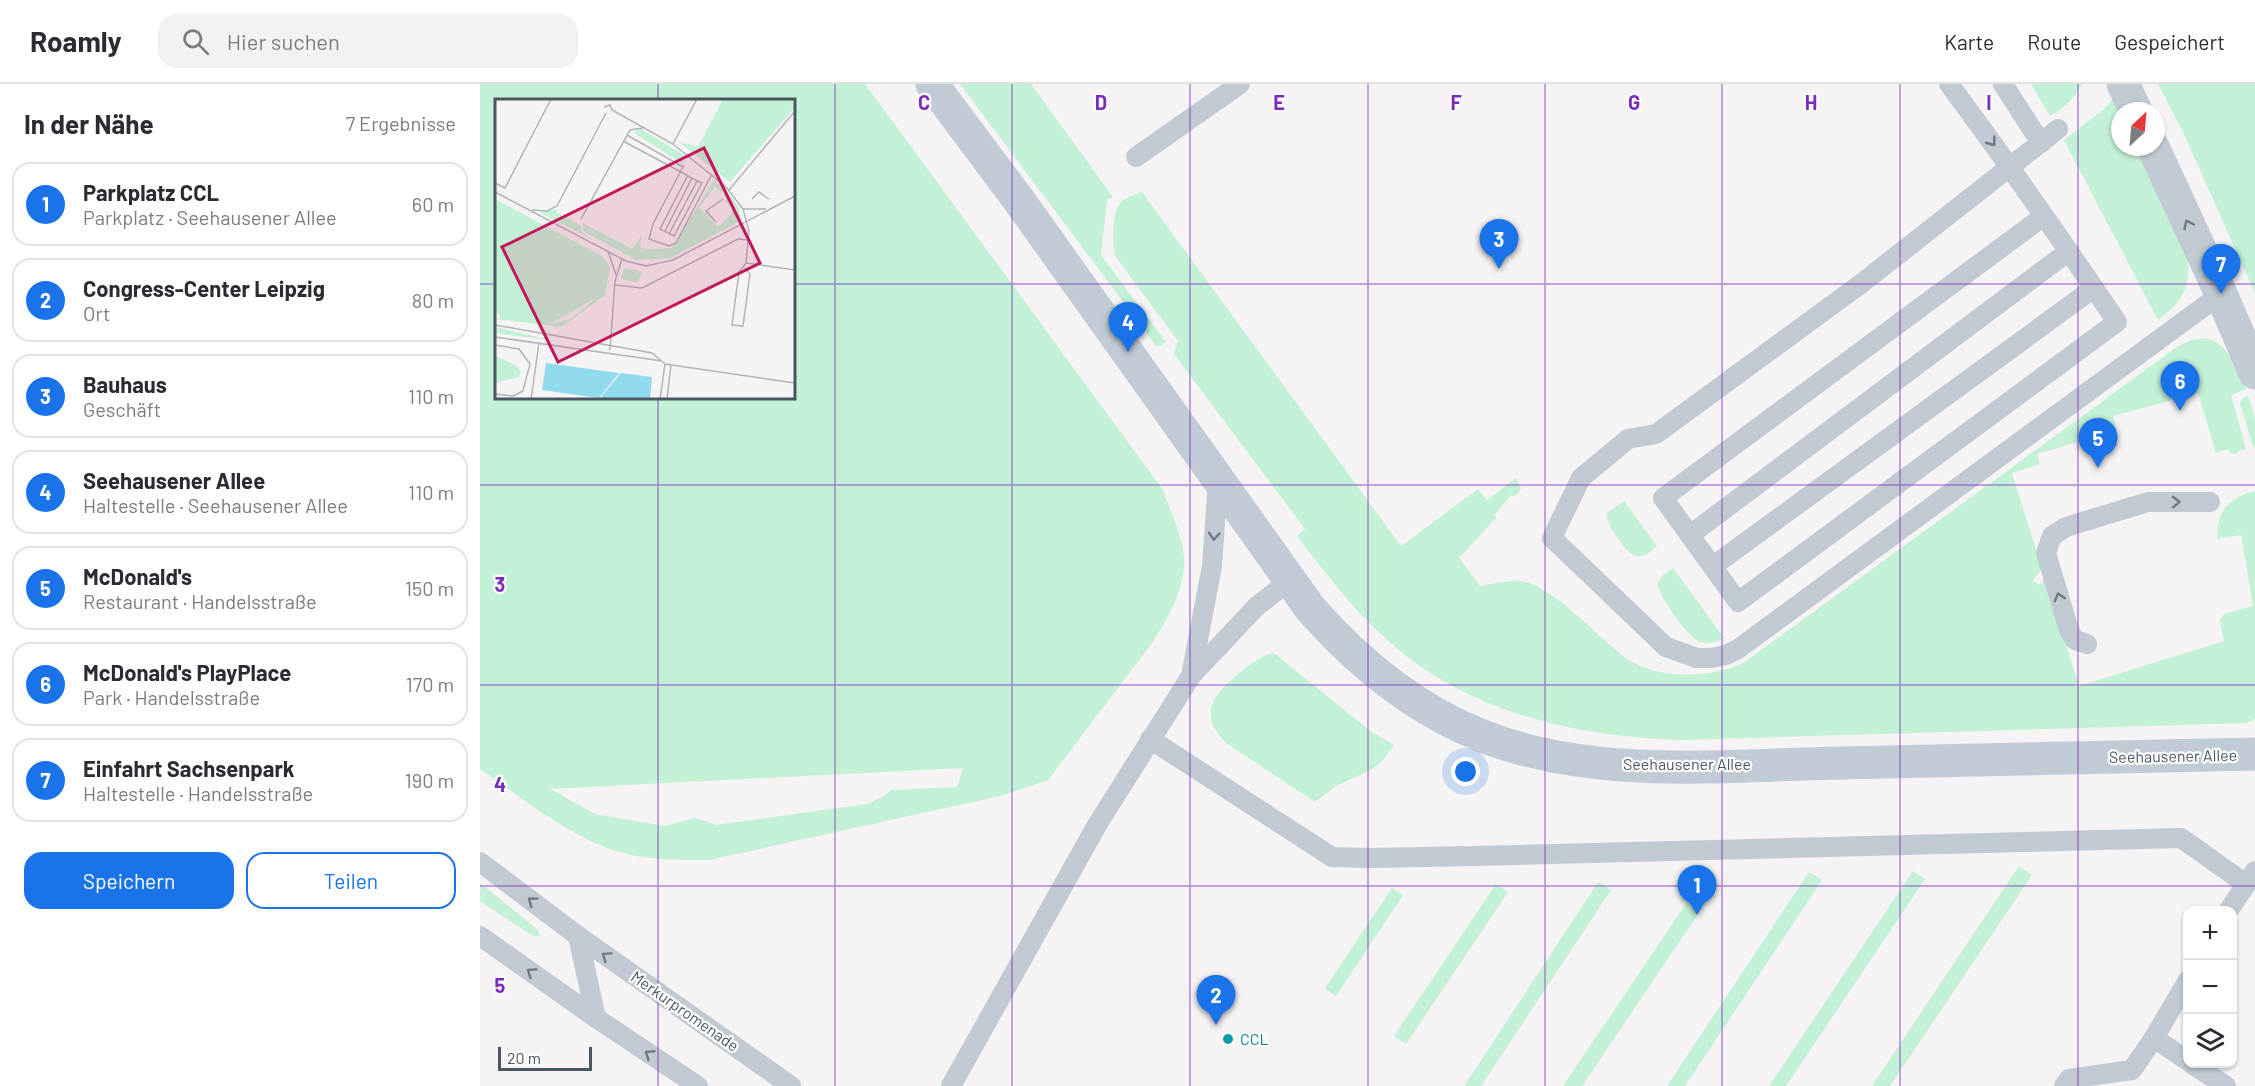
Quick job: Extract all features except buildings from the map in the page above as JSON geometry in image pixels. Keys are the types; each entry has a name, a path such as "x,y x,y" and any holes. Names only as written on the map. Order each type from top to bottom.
{"main road":[{"name":"Seehausener Allee","path":"932,84 1018,199 1289,581 1333,634 1357,658 1396,689 1436,714 1485,737 1539,753 1647,767 2255,754"}],"street":[{"path":"2123,84 2132,102"},
{"path":"2157,156 2255,373"}],"lane":[{"path":"1136,157 1240,84"},
{"path":"1949,84 2011,167 2117,322 1738,602 1663,498 2044,216"},
{"path":"2002,84 2041,143"},
{"path":"2058,129 1862,283 1656,434 1628,440 1581,478 1552,538 1666,647 1697,658 1726,655 1738,649 2221,294"},
{"path":"1690,535 2068,251"},
{"path":"1713,567 2094,288"},
{"path":"1191,676 1212,566 1218,478"},
{"path":"2087,644 2075,640 2069,630 2046,554 2052,536 2066,527 2148,502 2210,502"},
{"path":"951,1086 1097,825 1191,676 1256,607 1289,581"},
{"path":"1150,739 1332,857 2181,838 2251,878 2232,906"},
{"name":"Merkurpromenade","path":"480,862 578,936 791,1086"},
{"path":"480,936 698,1086"},
{"path":"578,936 596,1018"},
{"path":"2064,1086 2069,1079 2134,1078 2183,987"},
{"path":"2154,1038 2183,1057"},
{"path":"2198,1068 2226,1086"}],"green space":[{"path":"480,84 865,84 1163,490 1184,557 1182,580 1175,602 1152,643 1048,780 1000,796 709,860 663,859 636,856 615,850 574,832 480,769","holes":["963,768 957,787 891,790 867,804 716,825 695,818 665,826 595,814 550,789"]},
{"path":"960,84 1031,84 1113,197 1107,200 1101,255 1166,342 1157,347"},
{"path":"2031,84 2082,84 2068,103 2050,116"},
{"path":"2158,84 2255,84 2255,293 2183,132"},
{"path":"2114,98 2116,102 2111,102 2111,156 2140,156 2188,257 2188,277 2183,293 2174,307 2158,320 2064,140 2103,110"},
{"path":"1142,192 1401,546 1478,489 1487,500 1516,478 1521,489 1515,497 1511,495 1494,516 1496,518 1459,558 1480,586 1516,581 1533,585 1561,602 1628,660 1670,674 1699,674 1742,664 2177,347 2191,340 2214,341 2229,355 2246,389 2231,395 2246,449 2236,454 2230,453 2228,449 2216,453 2198,393 2113,416 2117,430 2037,454 2040,464 2012,473 2042,568 2033,581 2040,585 2045,578 2079,686 2224,641 2220,620 2224,614 2253,606 2241,535 2217,539 2219,520 2231,502 2255,491 2255,719 2247,723 1682,740 1642,738 1562,726 1485,702 1449,684 1414,662 1371,625 1348,600 1297,536 1305,529 1174,354 1178,341 1116,257 1115,252 1113,226 1117,208 1124,199"},
{"path":"2248,396 2255,418 2255,446 2253,447 2240,403"},
{"path":"1624,501 1657,546 1645,555 1632,554 1609,523 1607,513"},
{"path":"1673,568 1724,638 1713,643 1701,642 1695,639 1675,617 1657,584 1662,576"},
{"path":"1274,653 1369,730 1394,745 1382,761 1371,770 1336,786 1315,802 1226,743 1212,723 1212,706 1221,690 1255,661"},
{"path":"2019,866 2032,875 1890,1086 1872,1086"},
{"path":"1913,871 1925,879 1786,1086 1769,1086"},
{"path":"1809,872 1822,880 1685,1086 1667,1086"},
{"path":"1704,877 1717,886 1582,1086 1563,1086"},
{"path":"1598,882 1611,890 1481,1086 1466,1086 1465,1085"},
{"path":"480,883 537,929 540,936 533,936 480,901"},
{"path":"1496,884 1508,892 1406,1044 1394,1036"},
{"path":"1392,888 1403,895 1336,996 1325,988"}],"place":[{"name":"Bauhaus","path":"1499,269"},
{"name":"Einfahrt Sachsenpark","path":"2221,294"},
{"name":"Seehausener Allee","path":"1128,352"},
{"name":"McDonald's PlayPlace","path":"2180,411"},
{"name":"McDonald's","path":"2098,468"},
{"name":"Parkplatz CCL","path":"1697,915"},
{"name":"Congress-Center Leipzig","path":"1216,1025"},
{"name":"CCL","path":"1228,1039"}]}
